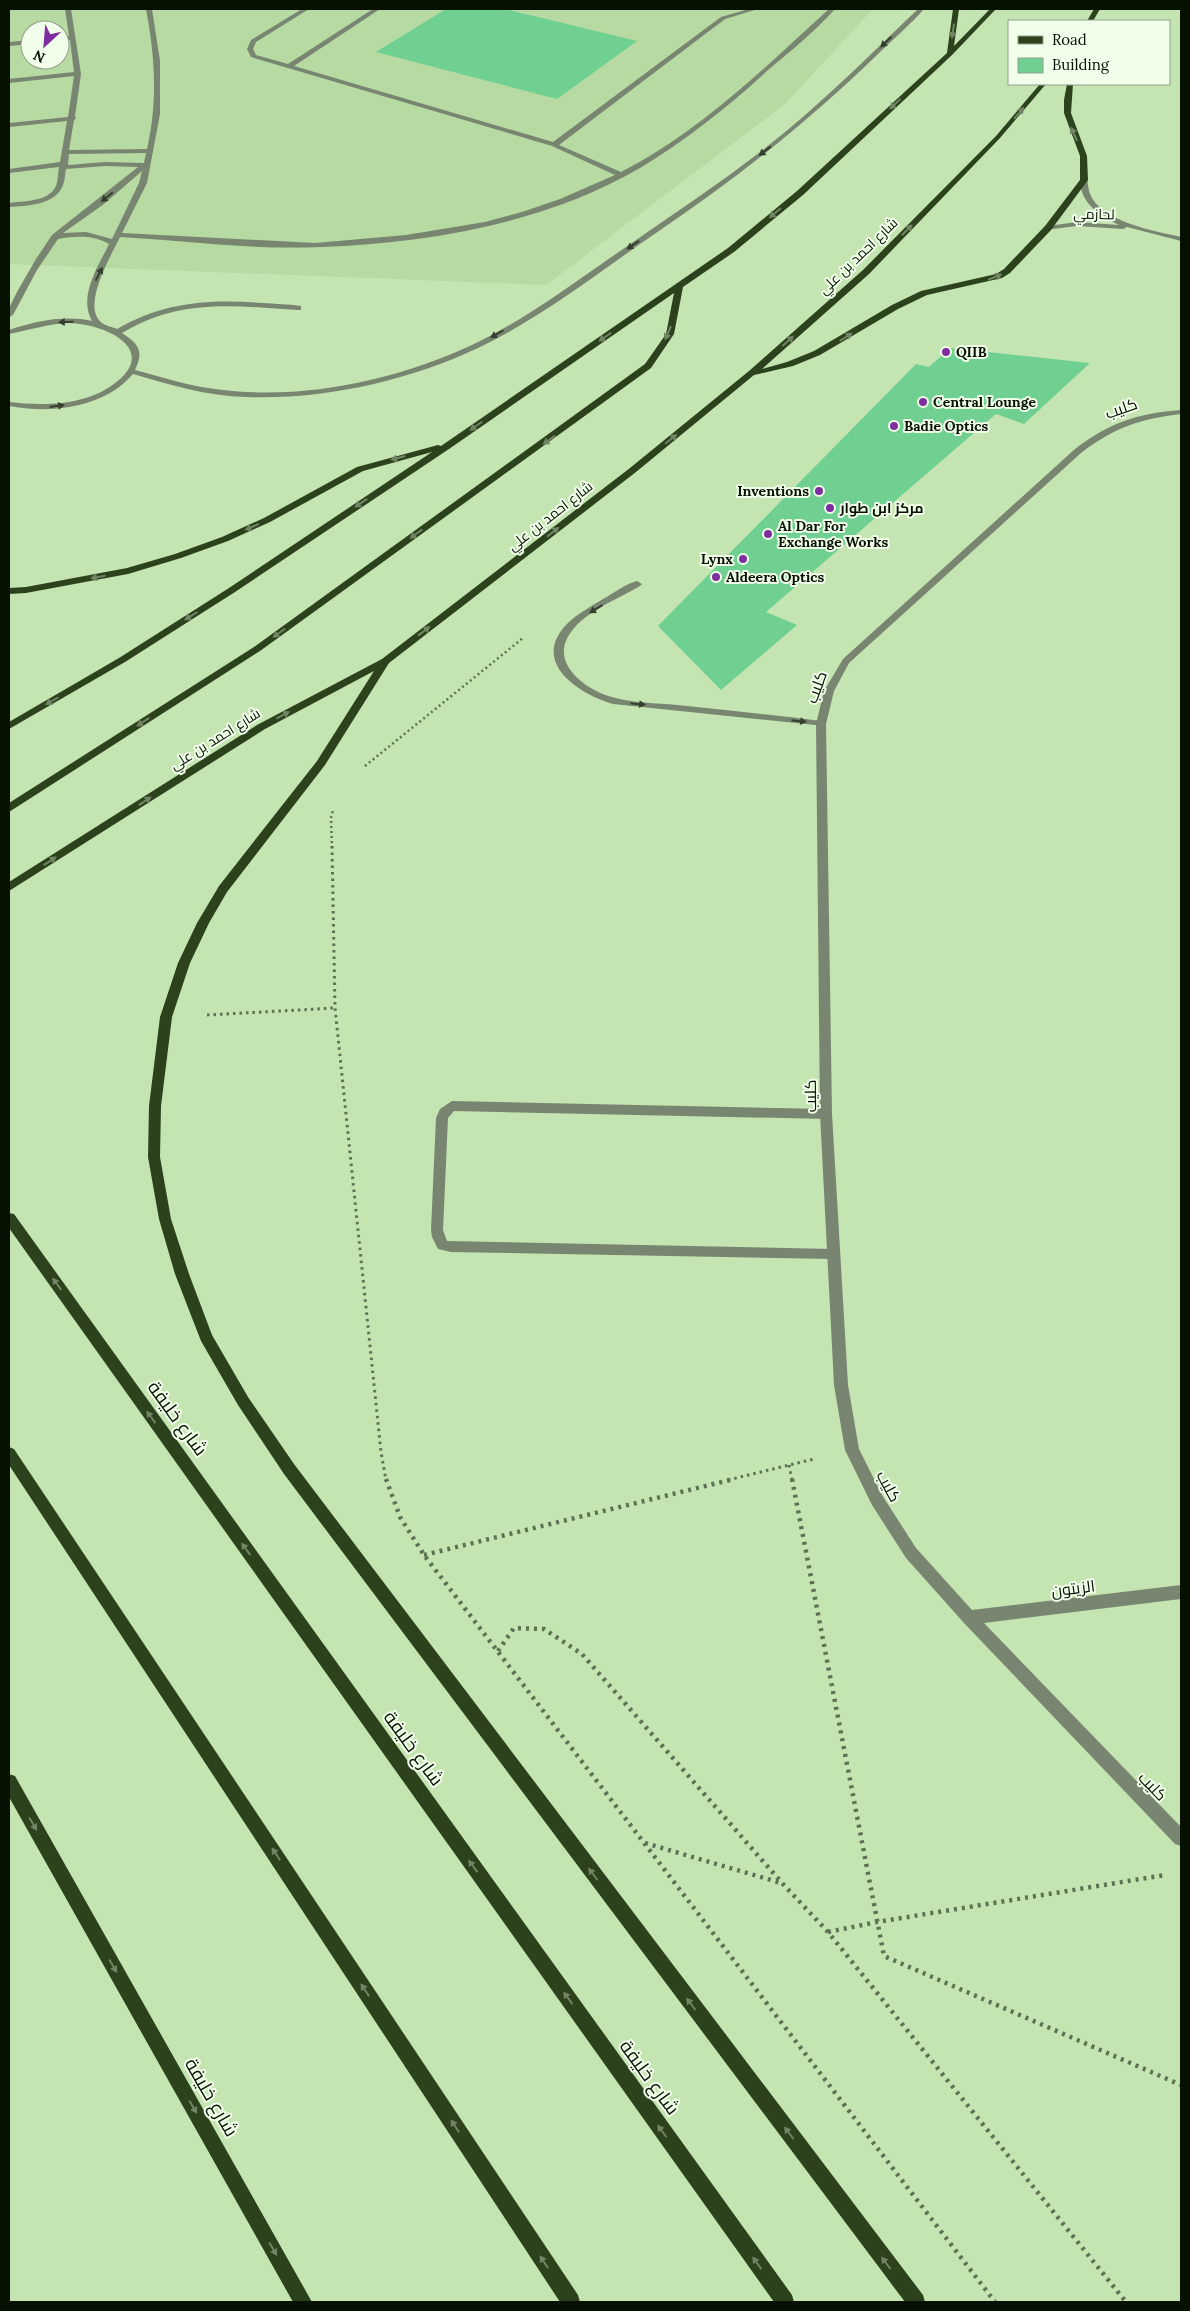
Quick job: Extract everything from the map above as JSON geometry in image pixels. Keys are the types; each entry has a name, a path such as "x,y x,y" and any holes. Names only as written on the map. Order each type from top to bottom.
{"main road":[{"path":"950,54 956,9"},
{"path":"9,726 122,660 232,590 446,447 731,250 800,193 950,54 992,9"},
{"path":"1091,20 1097,9"},
{"name":"شارع احمد بن علي","path":"9,887 261,726 385,661 633,470 752,374 866,272 998,137 1042,85"},
{"path":"752,374 790,364 817,353 895,307 924,293 998,276 1007,271 1048,228 1084,180 1086,171 1084,154 1072,132 1067,111 1066,101 1070,85"},
{"path":"9,808 257,649 648,366 670,334 679,286"},
{"path":"9,591 26,590 128,571 178,556 225,539 267,520 360,469 414,453 446,447"},
{"path":"385,661 321,763 223,889 203,923 184,963 166,1017 155,1106 154,1157 165,1219 182,1274 206,1337 243,1401 289,1469 916,2302"},
{"name":"شارع خليفة","path":"9,1218 785,2302"},
{"path":"9,1453 571,2302"},
{"name":"شارع خليفة","path":"9,1782 303,2302"}],"street":[{"path":"9,206 38,201 54,194 60,185 73,118 78,74 74,38 68,9"},
{"path":"98,324 93,315 92,293 94,283 143,182 144,165 157,114 156,49 149,9"},
{"path":"306,9 253,42 250,49 253,56 554,144 621,175"},
{"path":"290,66 377,9"},
{"path":"554,144 723,18 755,9"},
{"path":"822,9 831,9"},
{"path":"118,235 315,245 403,238 496,222 560,203 621,175 669,146 713,114 831,9"},
{"path":"131,371 182,386 218,393 256,395 286,393 372,381 430,366 476,346 528,316 740,171 787,134 828,98 921,9"},
{"path":"70,38 74,38"},
{"path":"9,80 78,74"},
{"path":"9,125 73,118"},
{"path":"67,152 149,151"},
{"path":"9,171 105,164 144,165"},
{"path":"9,315 41,255 55,237 64,228 124,184 144,165"},
{"name":"لحازمي","path":"1084,180 1083,190 1090,202 1101,212 1118,222 1181,239"},
{"name":"لحازمي","path":"1048,228 1077,224 1140,229"},
{"path":"55,237 67,234 91,235 114,244"},
{"path":"118,332 144,317 179,306 216,303 298,308"},
{"path":"9,332 28,326 52,322 76,321 98,324 118,332 132,343 136,357 131,371 118,384 98,396 72,404 44,407 9,404"},
{"name":"كليب","path":"1181,412 1131,419 1111,427 1078,451 846,661 832,679 821,724 826,1114 841,1385 852,1450 877,1500 911,1553 969,1618 1181,1838"},
{"path":"637,584 584,616 568,629 559,645 560,662 570,679 589,692 613,701 821,724"},
{"path":"826,1114 452,1106 444,1112 442,1118 437,1230 442,1245 451,1247 833,1254"},
{"name":"الزيتون","path":"969,1618 1181,1592"}],"path":[{"path":"362,768 527,635"},
{"path":"334,805 331,818 334,1008 381,1452 387,1487 396,1510 424,1555 995,2302"},
{"path":"166,1017 334,1008"},
{"path":"424,1555 852,1450"},
{"path":"789,1465 884,1956 1181,2086"},
{"path":"498,1651 514,1628 544,1629 582,1654 782,1883 828,1932 1126,2302"},
{"path":"645,1843 782,1883"},
{"path":"828,1932 877,1922 1171,1874"}],"shaded area":[{"path":"9,9 873,9 785,104 546,285 9,264"}],"building":[{"path":"446,9 505,9 637,41 557,99 376,52"},
{"name":"مركز ابن طوار","path":"950,348 1090,363 1024,424 996,414 766,612 797,625 721,690 658,626 916,364 929,367"}],"place":[{"name":"QIIB","path":"946,352"},
{"name":"Central Lounge","path":"923,402"},
{"name":"Badie Optics","path":"894,426"},
{"name":"Inventions","path":"819,491"},
{"name":"مركز ابن طوار","path":"830,508"},
{"name":"Al Dar For Exchange Works","path":"768,534"},
{"name":"Lynx","path":"743,559"},
{"name":"Aldeera Optics","path":"716,577"}]}
